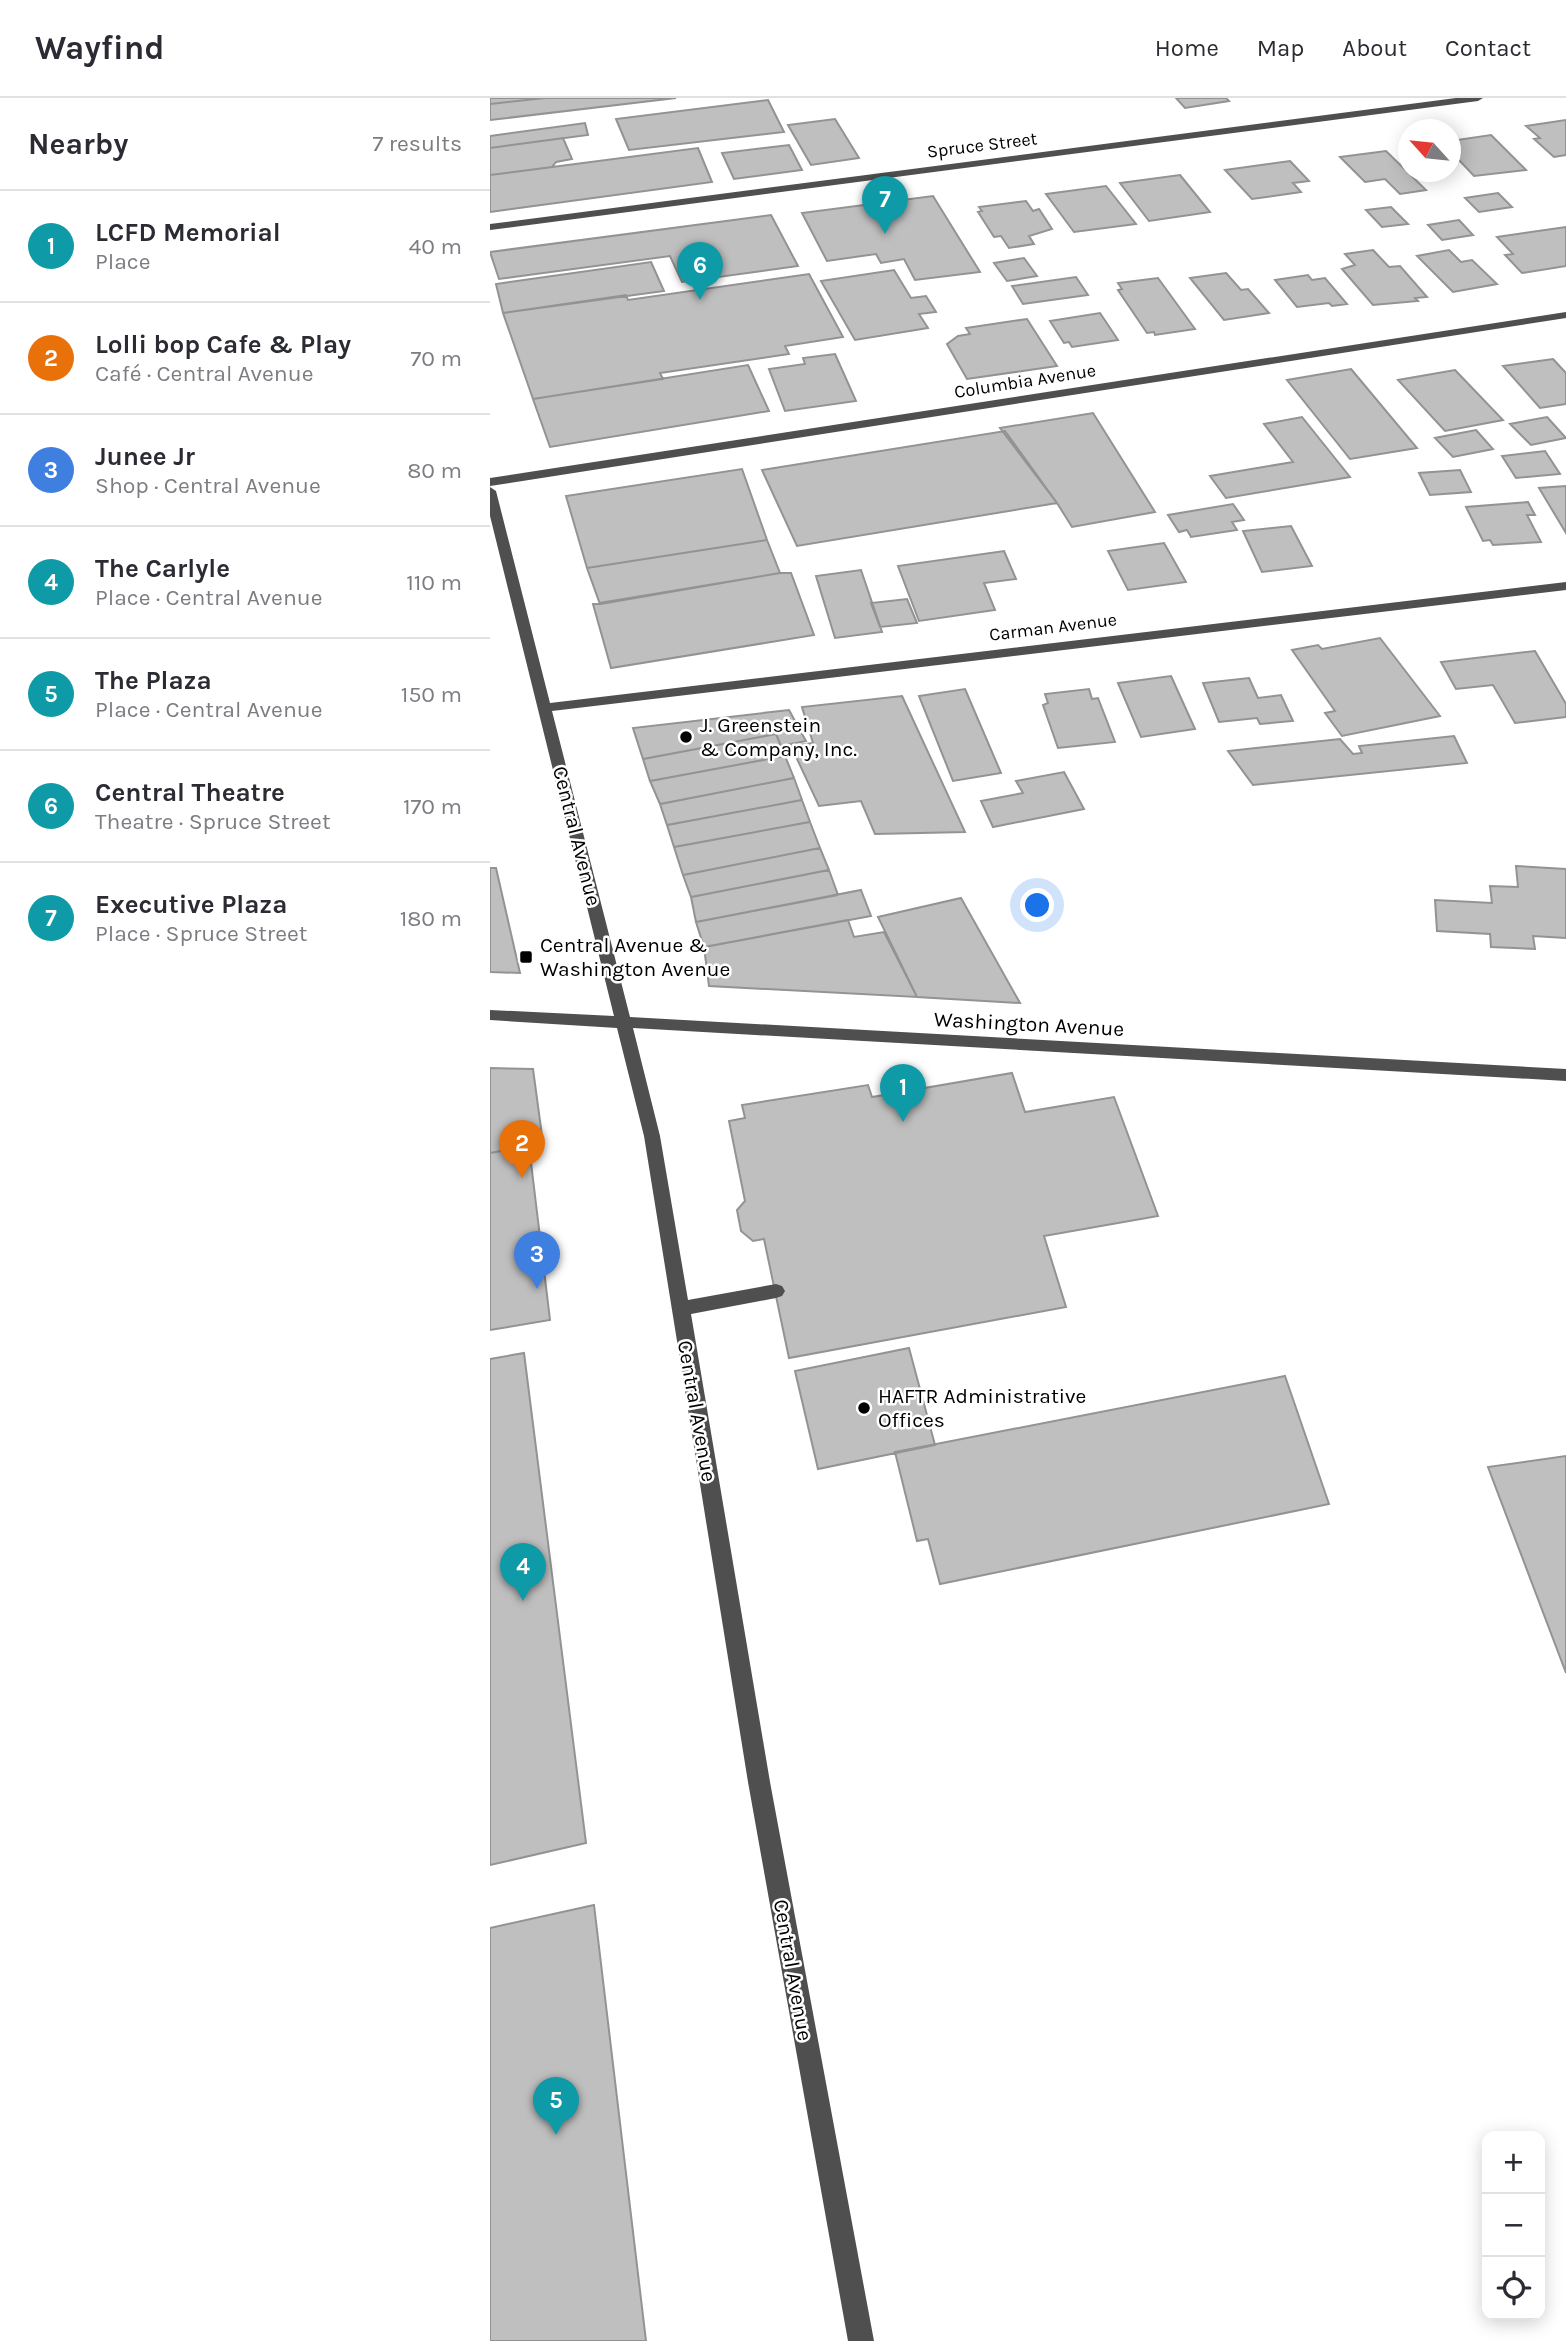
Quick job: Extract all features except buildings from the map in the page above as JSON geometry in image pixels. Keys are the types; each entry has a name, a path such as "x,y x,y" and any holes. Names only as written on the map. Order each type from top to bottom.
{"street":[{"name":"Spruce Street","path":"490,227 1478,98"},
{"name":"Columbia Avenue","path":"490,482 1566,315"},
{"name":"Central Avenue","path":"490,491 652,1136 759,1782 861,2341"},
{"name":"Carman Avenue","path":"545,708 1566,586"},
{"name":"Washington Avenue","path":"490,1015 1566,1075"},
{"path":"680,1309 776,1291"}],"place":[{"name":"Executive Plaza","path":"885,234"},
{"name":"Central Theatre","path":"700,300"},
{"name":"J. Greenstein & Company, Inc.","path":"686,737"},
{"name":"Central Avenue & Washington Avenue","path":"526,957"},
{"name":"LCFD Memorial","path":"903,1122"},
{"name":"Lolli bop Cafe & Play","path":"522,1178"},
{"name":"Junee Jr","path":"537,1289"},
{"name":"HAFTR Administrative Offices","path":"864,1408"},
{"name":"The Carlyle","path":"523,1601"},
{"name":"The Plaza","path":"556,2135"}]}
